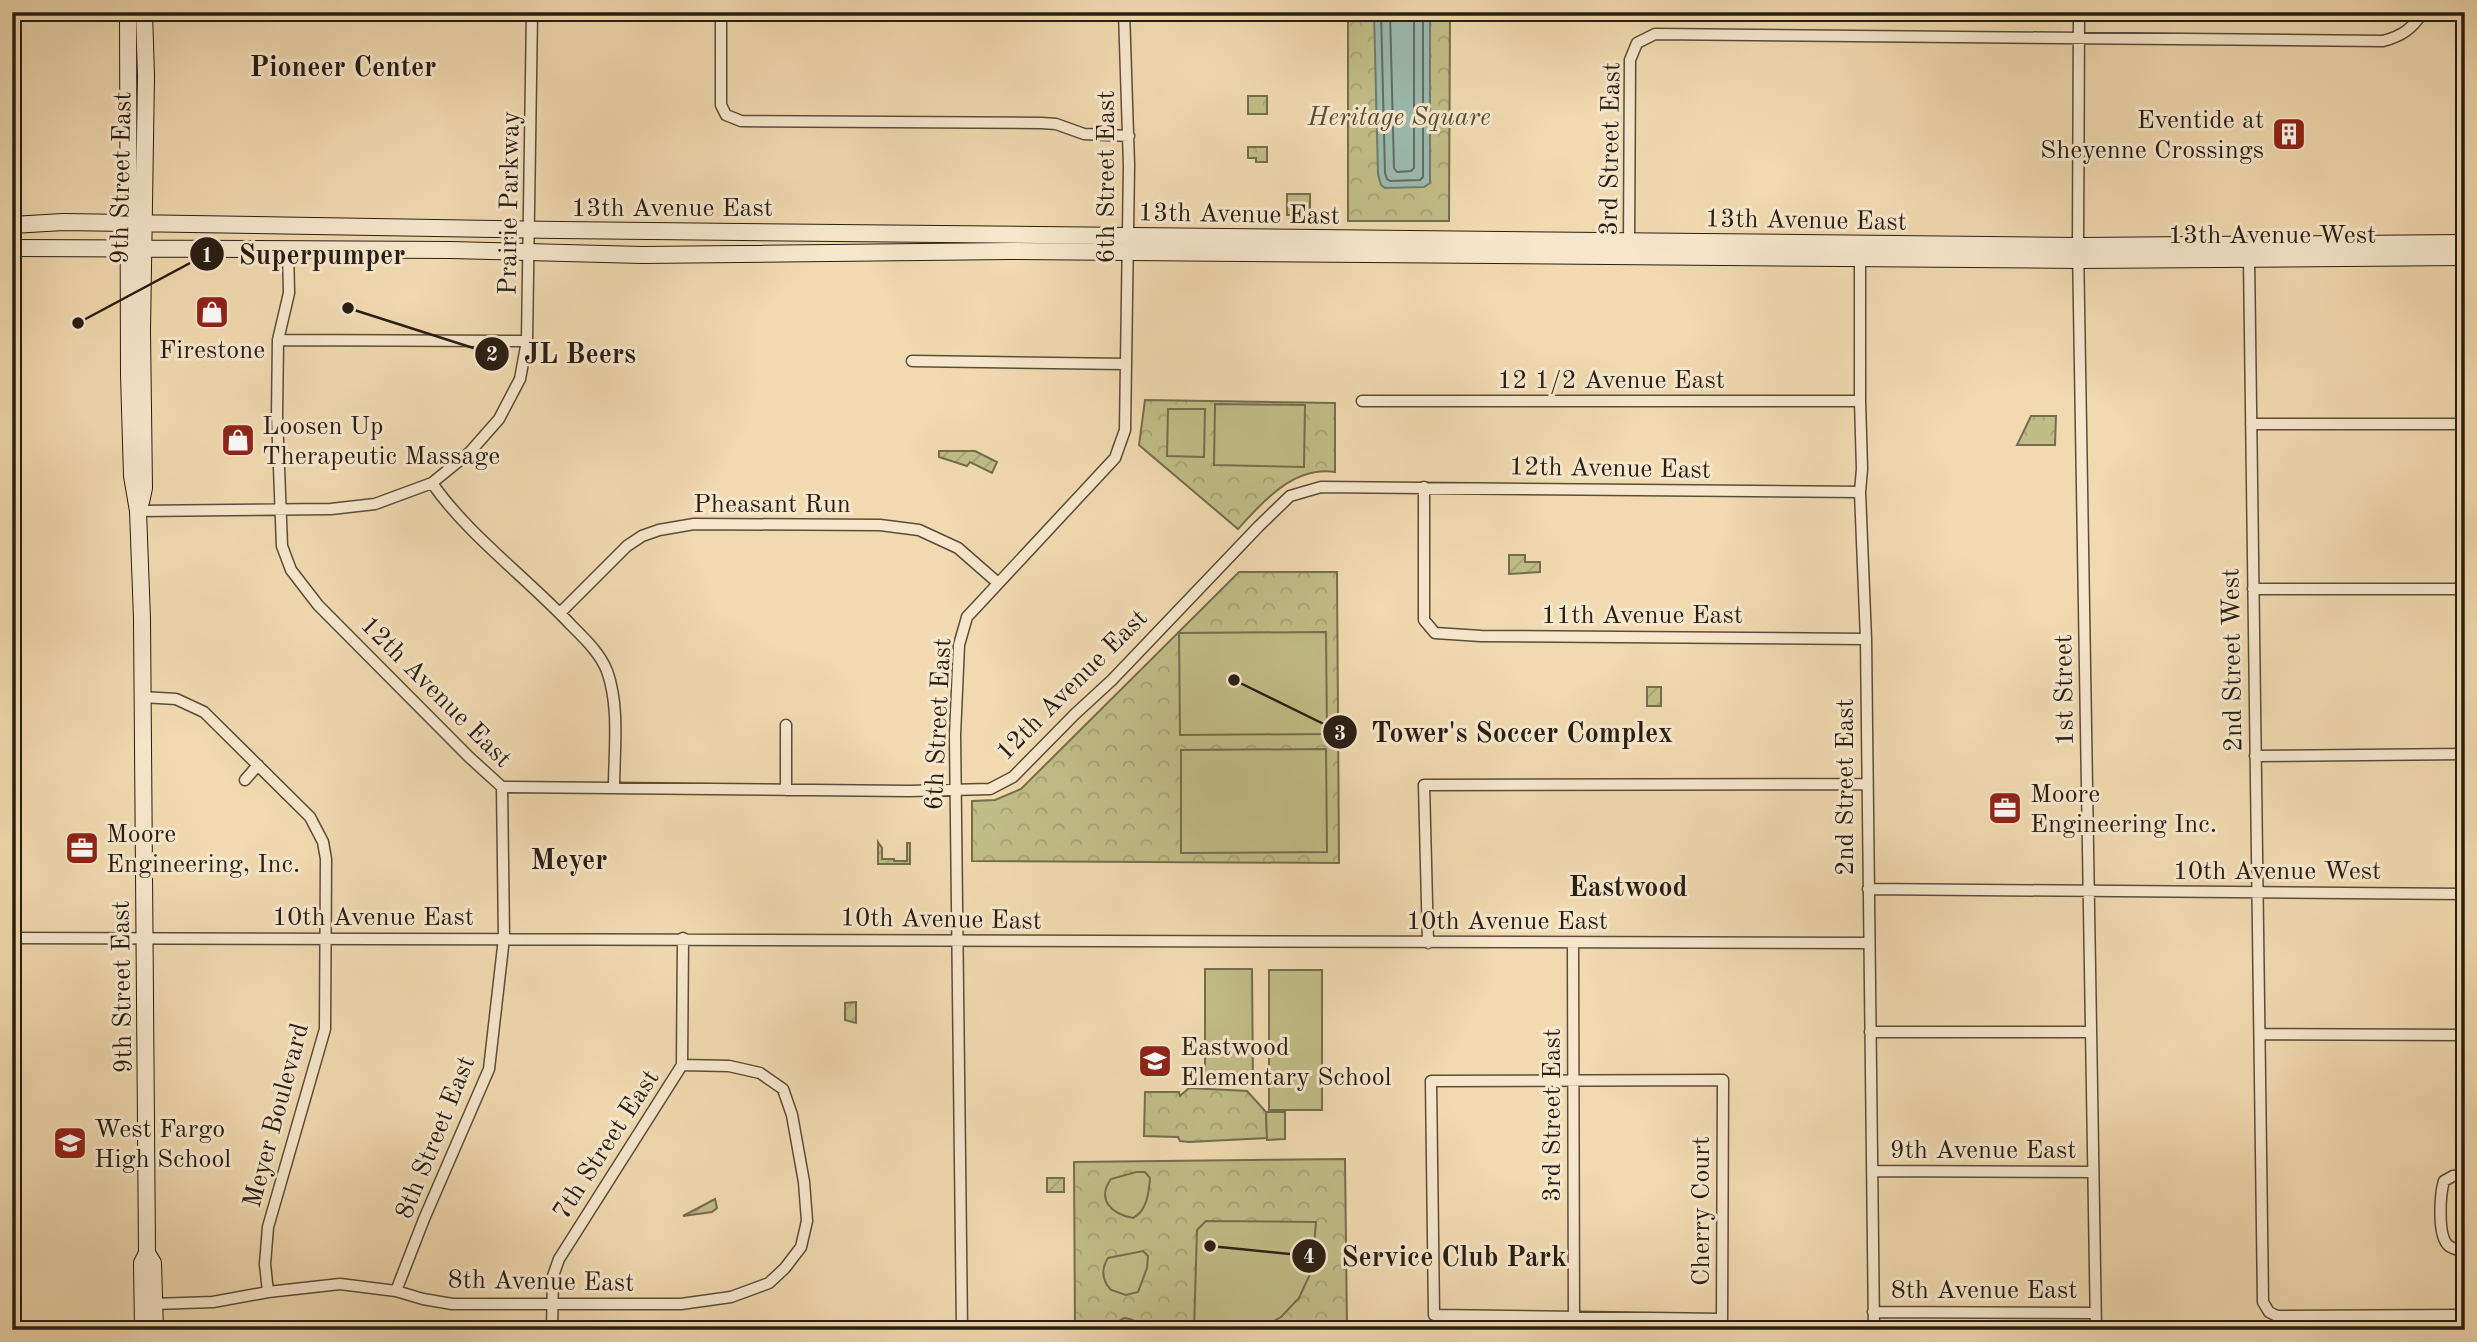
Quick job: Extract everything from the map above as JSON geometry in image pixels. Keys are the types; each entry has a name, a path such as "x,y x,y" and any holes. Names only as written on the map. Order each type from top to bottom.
{"main road":[{"name":"9th Street East","path":"128,12 127,225 136,248 142,331 144,488 138,511 147,1253 142,1263 143,1330"},
{"name":"9th Street East","path":"136,248 145,225 144,12"},
{"name":"13th Avenue East","path":"12,225 63,222 1128,244 2078,253 2465,243"},
{"name":"13th Avenue East","path":"12,248 642,255 1128,244"},
{"name":"13th Avenue West","path":"2078,253 2249,258 2465,257"},
{"name":"9th Street East","path":"147,1253 153,1263 155,1330"}],"street":[{"name":"Prairie Parkway","path":"138,511 331,509 375,504 432,483 470,452 499,419 520,379 527,341 533,12"},
{"path":"721,12 721,105 726,115 741,121 1042,123 1056,124 1084,134 1129,136"},
{"name":"6th Street East","path":"962,1330 955,790 959,645 967,617 1115,458 1125,430 1129,136 1124,12"},
{"name":"1st Street","path":"2079,12 2078,253 2096,1330"},
{"path":"2079,38 2384,41 2398,37 2413,27 2423,12"},
{"name":"3rd Street East","path":"1629,249 1630,60 1637,43 1655,34 2079,38"},
{"name":"12th Avenue East","path":"288,249 289,293 278,340 279,510 282,546 291,570 311,597 502,788 990,789 1013,777 1075,713 1112,680 1290,496 1321,487 1860,492"},
{"name":"2nd Street East","path":"1860,251 1863,469 1860,492 1866,639 1874,1330"},
{"name":"2nd Street West","path":"2249,258 2263,1302 2269,1312 2277,1316 2465,1315"},
{"path":"278,340 527,341"},
{"path":"912,361 1126,364"},
{"name":"12 1/2 Avenue East","path":"1362,401 1860,401"},
{"path":"2251,424 2465,424"},
{"path":"432,483 457,513 560,613 599,655 610,683 614,712 614,788"},
{"name":"11th Avenue East","path":"1424,487 1424,620 1435,633 1481,636 1866,639"},
{"name":"Pheasant Run","path":"560,613 627,546 642,536 694,524 880,525 919,530 958,548 998,583"},
{"path":"2253,589 2465,589"},
{"name":"Meyer Boulevard","path":"142,697 176,699 204,712 310,817 318,828 326,859 325,1029 268,1227 265,1264 268,1292"},
{"path":"786,725 786,790"},
{"path":"2255,756 2465,754"},
{"path":"245,780 258,765"},
{"path":"1428,943 1424,785 1867,784"},
{"name":"8th Street East","path":"397,1291 424,1219 489,1069 504,938 502,788"},
{"path":"1868,889 2088,891"},
{"name":"10th Avenue West","path":"2088,891 2465,894"},
{"name":"10th Avenue East","path":"12,938 1868,943"},
{"name":"7th Street East","path":"552,1330 553,1276 559,1259 682,1065 683,938"},
{"name":"3rd Street East","path":"1573,943 1574,1330"},
{"path":"1870,1032 2090,1032"},
{"path":"2260,1034 2465,1035"},
{"name":"8th Avenue East","path":"154,1304 213,1302 268,1292 341,1284 397,1291 452,1304 681,1304 731,1297 769,1283 801,1247 807,1221 804,1182 792,1115 783,1089 760,1073 729,1066 682,1065"},
{"name":"Cherry Court","path":"1574,1081 1723,1080 1723,1319 1574,1317"},
{"path":"1574,1081 1431,1081 1434,1315 1574,1317"},
{"name":"9th Avenue East","path":"1872,1171 2092,1172"},
{"path":"2465,1175 2453,1176 2444,1181 2441,1201 2442,1235 2448,1245 2465,1252"},
{"name":"8th Avenue East","path":"1873,1312 2095,1313"}],"green space":[{"name":"Heritage Square","path":"1348,12 1450,12 1449,221 1348,221"},
{"path":"1248,96 1267,96 1267,114 1248,114"},
{"path":"1248,147 1267,147 1267,162 1256,162 1256,158 1248,158"},
{"path":"1287,194 1310,194 1310,215 1287,215"},
{"path":"1145,400 1335,403 1335,472 1306,474 1293,480 1269,497 1238,529 1139,445"},
{"path":"1215,404 1305,405 1304,467 1214,465"},
{"path":"1168,409 1205,409 1204,457 1167,456"},
{"path":"2031,416 2056,416 2055,445 2017,445"},
{"path":"939,451 975,451 997,462 992,473 970,462 967,466 939,457"},
{"path":"1509,555 1525,555 1525,562 1540,562 1540,572 1509,574"},
{"path":"1239,572 1337,572 1339,863 972,861 972,801 995,800 1021,789"},
{"path":"1326,632 1327,734 1180,735 1179,633"},
{"path":"1647,687 1661,687 1661,706 1647,706"},
{"path":"1326,749 1327,852 1181,853 1181,750"},
{"path":"878,842 882,848 882,859 894,861 907,861 907,843 910,843 910,864 878,864"},
{"path":"1205,969 1252,969 1253,1084 1205,1084"},
{"path":"1269,970 1322,970 1322,1110 1269,1110"},
{"path":"856,1002 856,1023 845,1020 845,1003"},
{"path":"1189,1088 1247,1091 1266,1112 1267,1138 1189,1142 1180,1141 1178,1137 1144,1136 1145,1092 1179,1092 1180,1096"},
{"path":"1266,1112 1285,1112 1285,1139 1267,1140"},
{"path":"1345,1159 1347,1330 1075,1330 1074,1162"},
{"path":"1145,1172 1150,1178 1144,1206 1133,1218 1113,1209 1106,1200 1105,1193 1111,1179"},
{"path":"1047,1178 1064,1178 1064,1192 1047,1192"},
{"path":"715,1199 717,1208 712,1212 683,1216"},
{"path":"1206,1221 1316,1222 1312,1270 1299,1298 1281,1317 1258,1330 1194,1330 1197,1230"},
{"path":"1143,1251 1148,1256 1147,1268 1138,1292 1126,1295 1111,1290 1104,1274 1108,1258"},
{"path":"1124,1318 1134,1321 1139,1330 1104,1330"}],"water":[{"path":"1374,12 1430,12 1430,183 1424,187 1385,188 1381,185 1378,174"}],"place":[{"name":"Eventide at Sheyenne Crossings","path":"2289,134"},
{"name":"JL Beers","path":"348,308"},
{"name":"Firestone","path":"212,312"},
{"name":"Superpumper","path":"78,323"},
{"name":"Loosen Up Therapeutic Massage","path":"238,440"},
{"name":"Tower's Soccer Complex","path":"1234,680"},
{"name":"Moore Engineering Inc.","path":"2005,808"},
{"name":"Moore Engineering, Inc.","path":"82,848"},
{"name":"Eastwood Elementary School","path":"1155,1061"},
{"name":"West Fargo High School","path":"70,1143"},
{"name":"Service Club Park","path":"1210,1246"}],"district":[{"name":"Pioneer Center","path":"343,66"},
{"name":"Meyer","path":"569,859"},
{"name":"Eastwood","path":"1628,886"}]}
